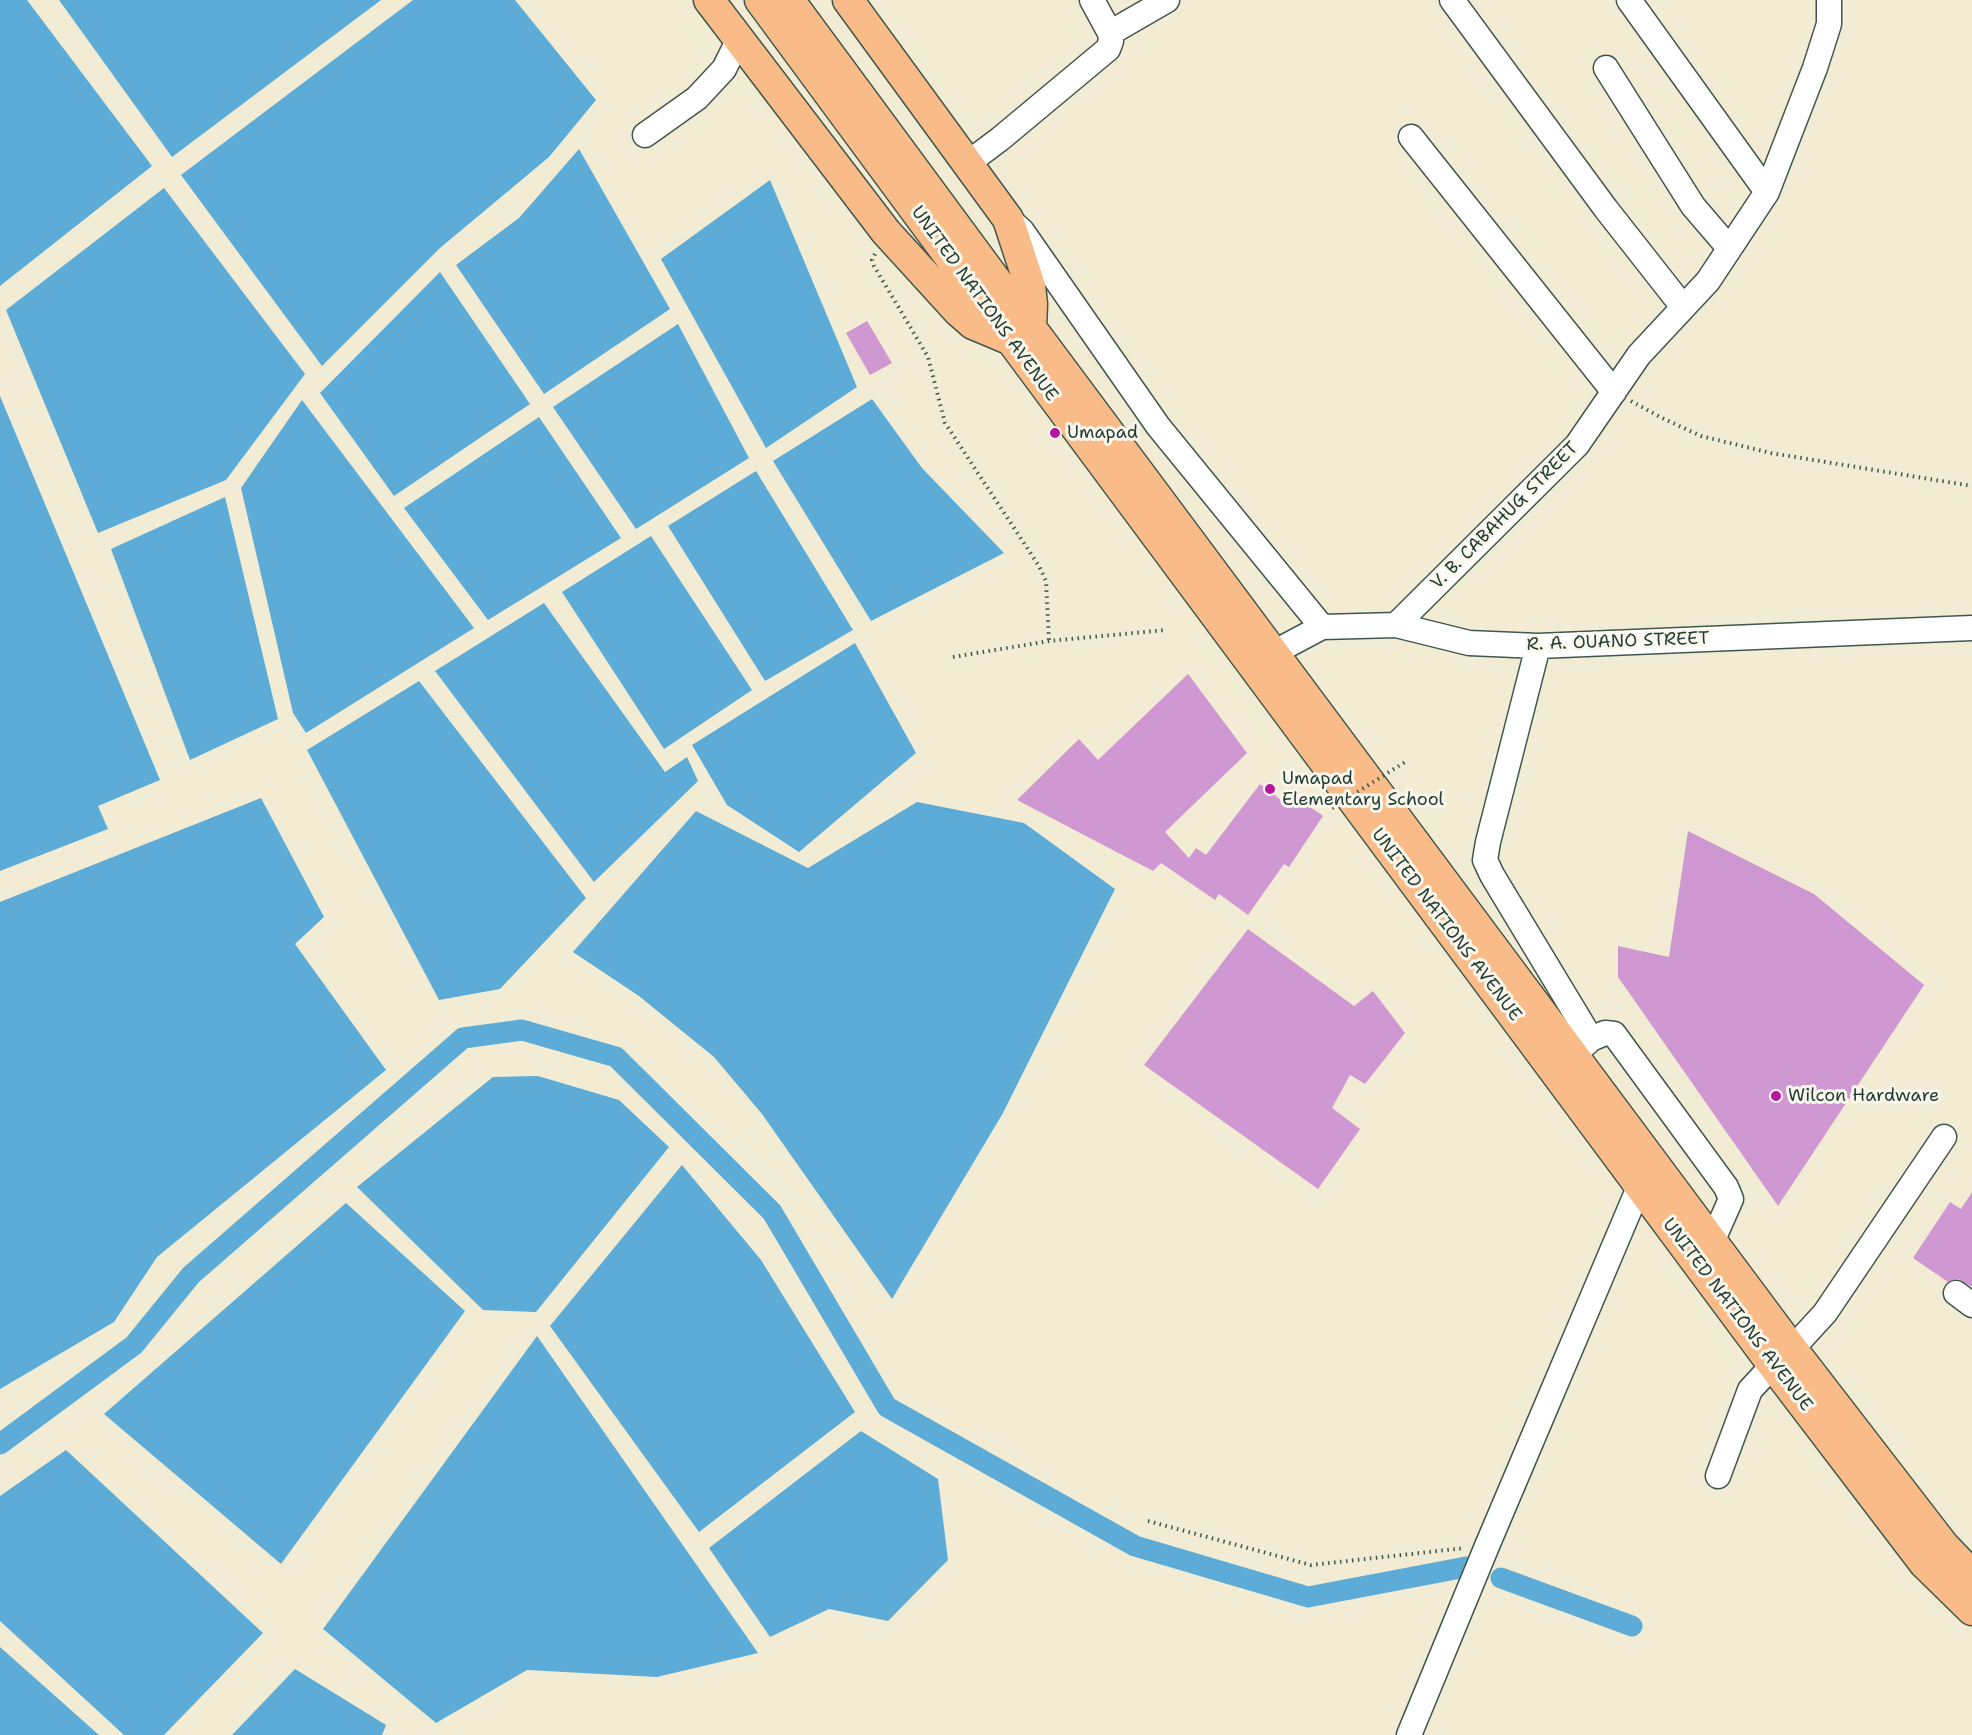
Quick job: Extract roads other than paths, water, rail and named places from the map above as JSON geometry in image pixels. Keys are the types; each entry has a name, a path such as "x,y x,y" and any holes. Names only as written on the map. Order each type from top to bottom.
{"main road":[{"path":"709,0 886,232 958,311 973,324 1021,334 1032,304 1030,286 1008,219 848,0"},
{"name":"UNITED NATIONS AVENUE","path":"760,0 1582,1047 1712,1242 1783,1357 1924,1563 1972,1610"},
{"name":"UNITED NATIONS AVENUE","path":"789,0 1021,334 1640,1185 1783,1357 1944,1546 1972,1575"}],"street":[{"path":"1110,33 1167,0"},
{"path":"1452,0 1606,208 1683,307"},
{"path":"1629,0 1767,192"},
{"name":"V. B. CABAHUG STREET","path":"1396,626 1577,445 1639,355 1708,281 1767,192 1815,68 1828,24 1828,0"},
{"path":"968,163 1108,49 1111,41 1110,33 1097,2"},
{"path":"645,135 697,98 724,69 739,39"},
{"path":"1606,68 1693,206 1729,248"},
{"path":"1411,137 1614,392"},
{"path":"1008,219 1022,231 1158,426 1322,627"},
{"name":"R. A. OUANO STREET","path":"1274,653 1322,627 1396,626 1469,643 1538,646 1972,628"},
{"path":"1538,646 1485,860 1582,1047 1605,1033 1614,1034 1726,1187 1731,1199 1712,1242"},
{"path":"1718,1476 1750,1390 1825,1313 1944,1137"},
{"path":"1409,1735 1486,1546 1640,1185"}],"water":[{"path":"0,0 27,0 152,166 0,286"},
{"path":"59,0 381,0 172,157"},
{"path":"413,0 515,0 596,100 549,157 440,248 322,366 181,175"},
{"path":"579,149 670,309 544,394 456,265 519,218"},
{"path":"770,180 857,387 766,448 661,259"},
{"path":"164,188 305,374 226,480 98,533 6,310"},
{"path":"440,272 530,404 394,496 320,393"},
{"path":"678,324 749,458 636,529 553,407"},
{"path":"0,396 160,780 98,806 108,829 0,871"},
{"path":"872,399 922,468 1004,553 871,621 773,461"},
{"path":"302,400 474,628 306,733 293,713 241,488"},
{"path":"539,417 621,538 488,620 404,508"},
{"path":"756,471 853,630 765,681 668,526"},
{"path":"225,497 278,719 190,760 111,549"},
{"path":"651,536 752,690 664,749 562,592"},
{"path":"544,603 665,772 687,757 698,781 594,882 435,671"},
{"path":"855,643 916,753 799,852 727,805 692,745"},
{"path":"419,681 586,898 500,989 439,1000 307,750"},
{"path":"261,798 324,917 295,944 386,1070 157,1257 114,1322 0,1389 0,902"},
{"path":"917,802 1024,823 1115,889 1003,1113 892,1299 762,1114 714,1057 639,996 573,952 696,811 808,868"},
{"path":"538,1076 619,1100 669,1147 536,1312 483,1310 357,1187 493,1077"},
{"path":"682,1165 761,1260 855,1412 699,1532 550,1326"},
{"path":"346,1203 465,1311 281,1564 104,1414"},
{"path":"537,1336 758,1653 657,1677 527,1670 436,1723 323,1629"},
{"path":"861,1431 938,1479 948,1560 888,1621 829,1609 770,1637 709,1548"},
{"path":"66,1450 263,1633 164,1735 124,1735 0,1621 0,1496"},
{"path":"0,1647 99,1735 0,1735"},
{"path":"295,1669 386,1725 382,1735 232,1735"}],"waterway":[{"path":"0,1444 134,1345 191,1275 463,1038 522,1030 616,1057 772,1212 887,1407 1135,1546 1308,1597 1466,1567"},
{"path":"1501,1578 1632,1626"}],"place":[{"name":"Umapad","path":"1055,433"},
{"name":"Umapad Elementary School","path":"1270,789"},
{"name":"Wilcon Hardware","path":"1776,1096"}]}
